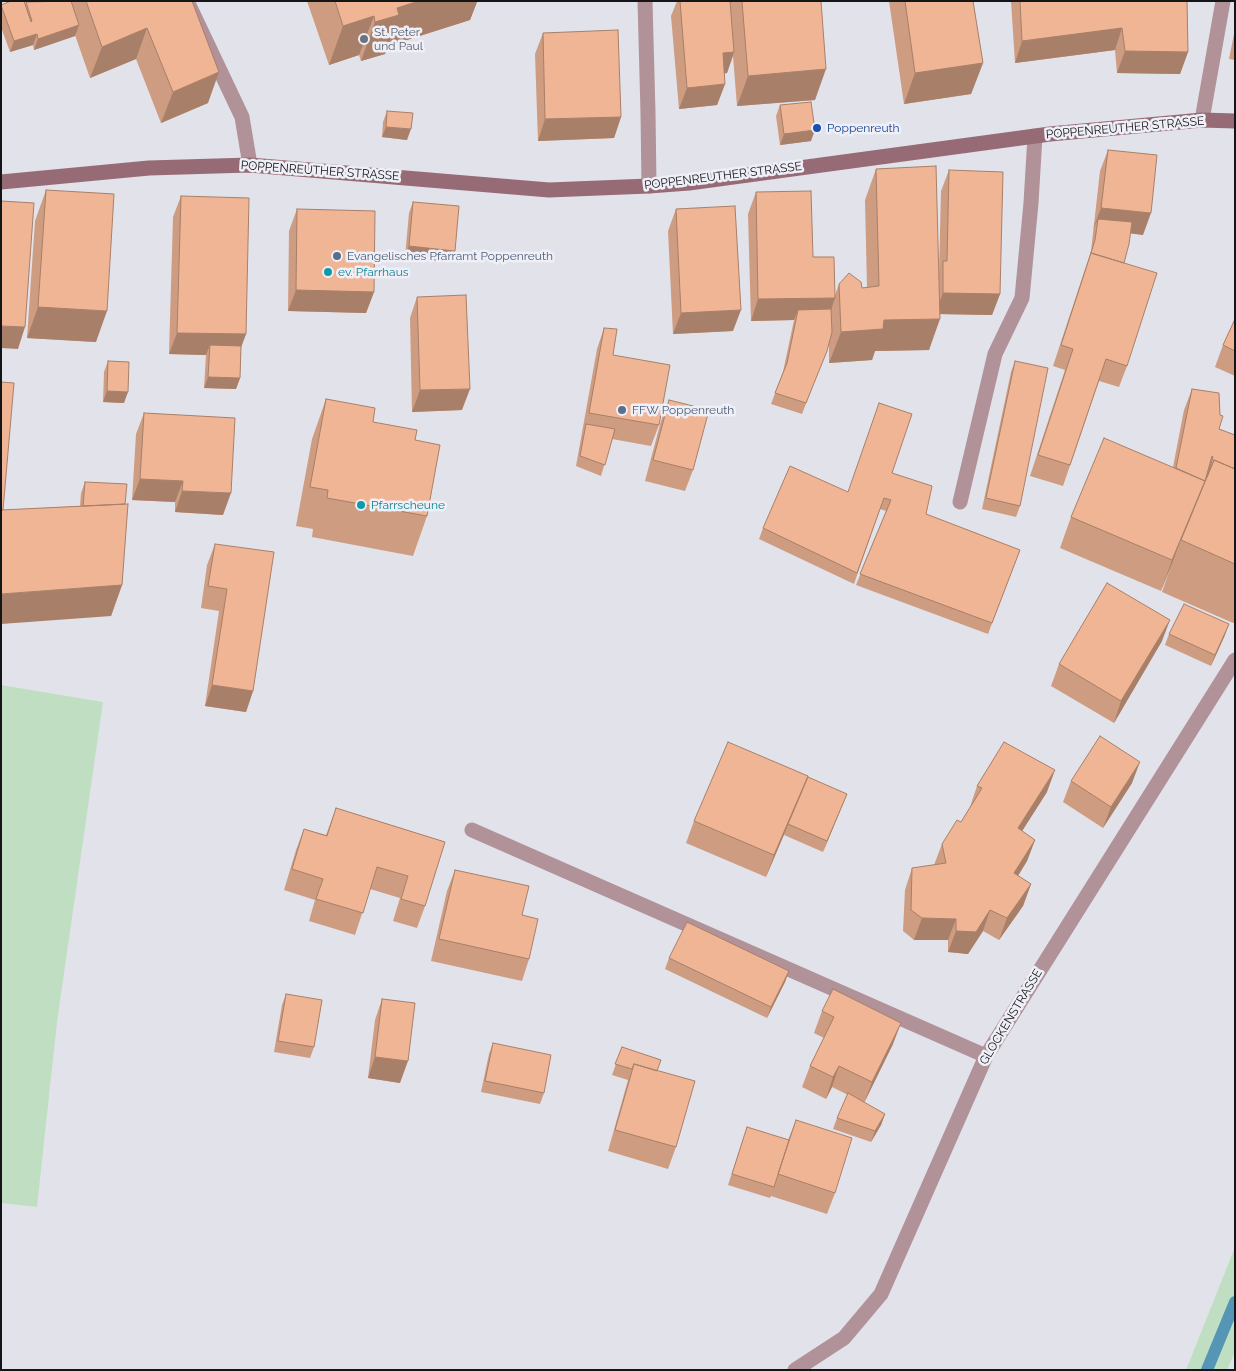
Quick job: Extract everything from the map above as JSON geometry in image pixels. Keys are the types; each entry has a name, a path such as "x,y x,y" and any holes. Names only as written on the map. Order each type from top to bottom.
{"street":[{"path":"187,1 242,117 250,165"},
{"path":"645,1 649,186"},
{"path":"1202,120 1223,1"},
{"name":"POPPENREUTHER STRASSE","path":"1,182 149,168 250,165 549,190 649,186 689,183 1035,136 1202,120 1235,121"},
{"path":"960,502 995,354 1022,298 1035,136"},
{"name":"GLOCKENSTRASSE","path":"796,1370 844,1338 881,1294 986,1056 1235,660"},
{"path":"472,830 986,1056"}],"green space":[{"path":"1,685 103,702 57,1022 37,1207 1,1203"},
{"path":"1235,1247 1235,1352 1227,1370 1186,1370"}],"building":[{"path":"11,1 24,1 31,22 26,2 71,1 79,25 38,39 37,34 14,41 1,5"},
{"path":"86,1 192,1 219,72 173,92 147,28 102,47"},
{"path":"335,1 419,1 397,8 399,15 375,22 374,16 343,26"},
{"path":"680,1 730,1 734,52 723,53 725,84 687,88"},
{"path":"742,1 821,1 826,69 748,76"},
{"path":"905,1 973,1 983,63 915,73"},
{"path":"1020,1 1187,1 1188,52 1125,51 1122,28 1022,41"},
{"path":"618,30 621,117 545,119 543,33"},
{"path":"811,102 815,130 784,134 780,105"},
{"path":"387,111 413,113 411,129 386,127"},
{"path":"1108,150 1157,155 1151,213 1101,208"},
{"path":"936,166 940,319 884,320 883,329 841,332 839,284 849,273 861,282 862,288 879,286 876,169"},
{"path":"949,170 1003,172 1000,294 943,293 943,261 947,261"},
{"path":"46,190 114,194 107,311 38,307"},
{"path":"811,191 813,257 834,257 835,298 758,299 756,192"},
{"path":"181,196 249,198 246,334 177,333"},
{"path":"1,201 34,203 25,327 1,326"},
{"path":"413,202 459,206 455,251 409,246"},
{"path":"735,206 741,310 681,313 676,209"},
{"name":"ev. Pfarrhaus","path":"297,209 375,211 374,292 296,290"},
{"path":"1098,219 1132,222 1124,263 1091,253"},
{"path":"1091,253 1157,273 1127,366 1106,359 1070,465 1038,455 1073,349 1061,345"},
{"path":"466,295 470,389 420,390 417,297"},
{"path":"831,309 832,332 827,351 806,403 775,393 787,363 798,310"},
{"path":"1235,319 1235,351 1223,345"},
{"name":"FFW Poppenreuth","path":"604,328 617,329 613,355 670,365 659,425 589,413"},
{"path":"210,345 241,346 240,378 208,377"},
{"path":"108,361 129,362 128,392 107,391"},
{"path":"1015,361 1048,368 1020,506 986,498"},
{"path":"1,382 14,383 3,510 1,510"},
{"path":"1192,389 1219,393 1220,415 1223,416 1219,429 1235,435 1235,469 1214,460 1207,477 1212,456 1205,481 1176,468"},
{"path":"326,399 375,408 373,422 417,430 415,440 440,445 427,516 327,498 328,490 310,487"},
{"path":"669,400 709,410 693,470 653,460"},
{"path":"879,403 912,414 892,473 932,486 926,514 1020,550 992,623 860,574 891,500 884,498 857,573 763,528 790,466 848,492"},
{"path":"144,413 235,418 231,493 182,491 183,481 140,479"},
{"path":"586,424 615,429 605,465 580,456"},
{"path":"1104,438 1205,481 1172,560 1071,517"},
{"path":"1214,460 1235,469 1235,564 1181,540"},
{"path":"85,482 127,484 125,504 83,506"},
{"path":"128,504 122,585 1,594 1,510"},
{"path":"215,544 274,552 253,691 212,685 227,589 208,586"},
{"path":"1107,583 1170,620 1121,701 1059,664"},
{"path":"1184,604 1229,624 1215,655 1169,634"},
{"path":"1100,736 1140,762 1111,807 1071,781"},
{"path":"728,742 808,776 774,855 694,821"},
{"path":"1004,742 1055,770 1018,828 1035,840 1014,873 1031,884 1007,918 990,910 976,932 956,931 956,919 922,918 911,910 912,868 946,863 942,844 957,820 961,822 982,788 977,786"},
{"path":"808,777 847,794 827,841 788,824"},
{"path":"336,808 445,842 425,906 401,899 408,876 377,867 363,913 316,899 323,879 292,869 304,829 327,836"},
{"path":"455,870 529,886 522,915 538,919 529,959 439,939"},
{"path":"687,922 789,971 771,1007 669,958"},
{"path":"833,989 901,1023 872,1082 839,1066 833,1077 810,1066 834,1017 822,1011"},
{"path":"286,994 322,1000 314,1047 278,1041"},
{"path":"382,999 415,1003 408,1061 375,1057"},
{"path":"493,1043 551,1055 544,1093 485,1081"},
{"path":"622,1047 661,1060 657,1071 634,1064 632,1069 615,1064"},
{"path":"634,1064 695,1081 676,1147 615,1130"},
{"path":"848,1093 885,1114 875,1131 837,1118"},
{"path":"796,1120 852,1138 835,1193 778,1174"},
{"path":"747,1127 789,1140 774,1187 732,1174"}],"waterway":[{"path":"1207,1370 1235,1302"}],"place":[{"name":"St. Peter und Paul","path":"364,39"},
{"name":"Poppenreuth","path":"817,128"},
{"name":"Evangelisches Pfarramt Poppenreuth","path":"337,256"},
{"name":"ev. Pfarrhaus","path":"328,272"},
{"name":"FFW Poppenreuth","path":"622,410"},
{"name":"Pfarrscheune","path":"361,505"}]}
